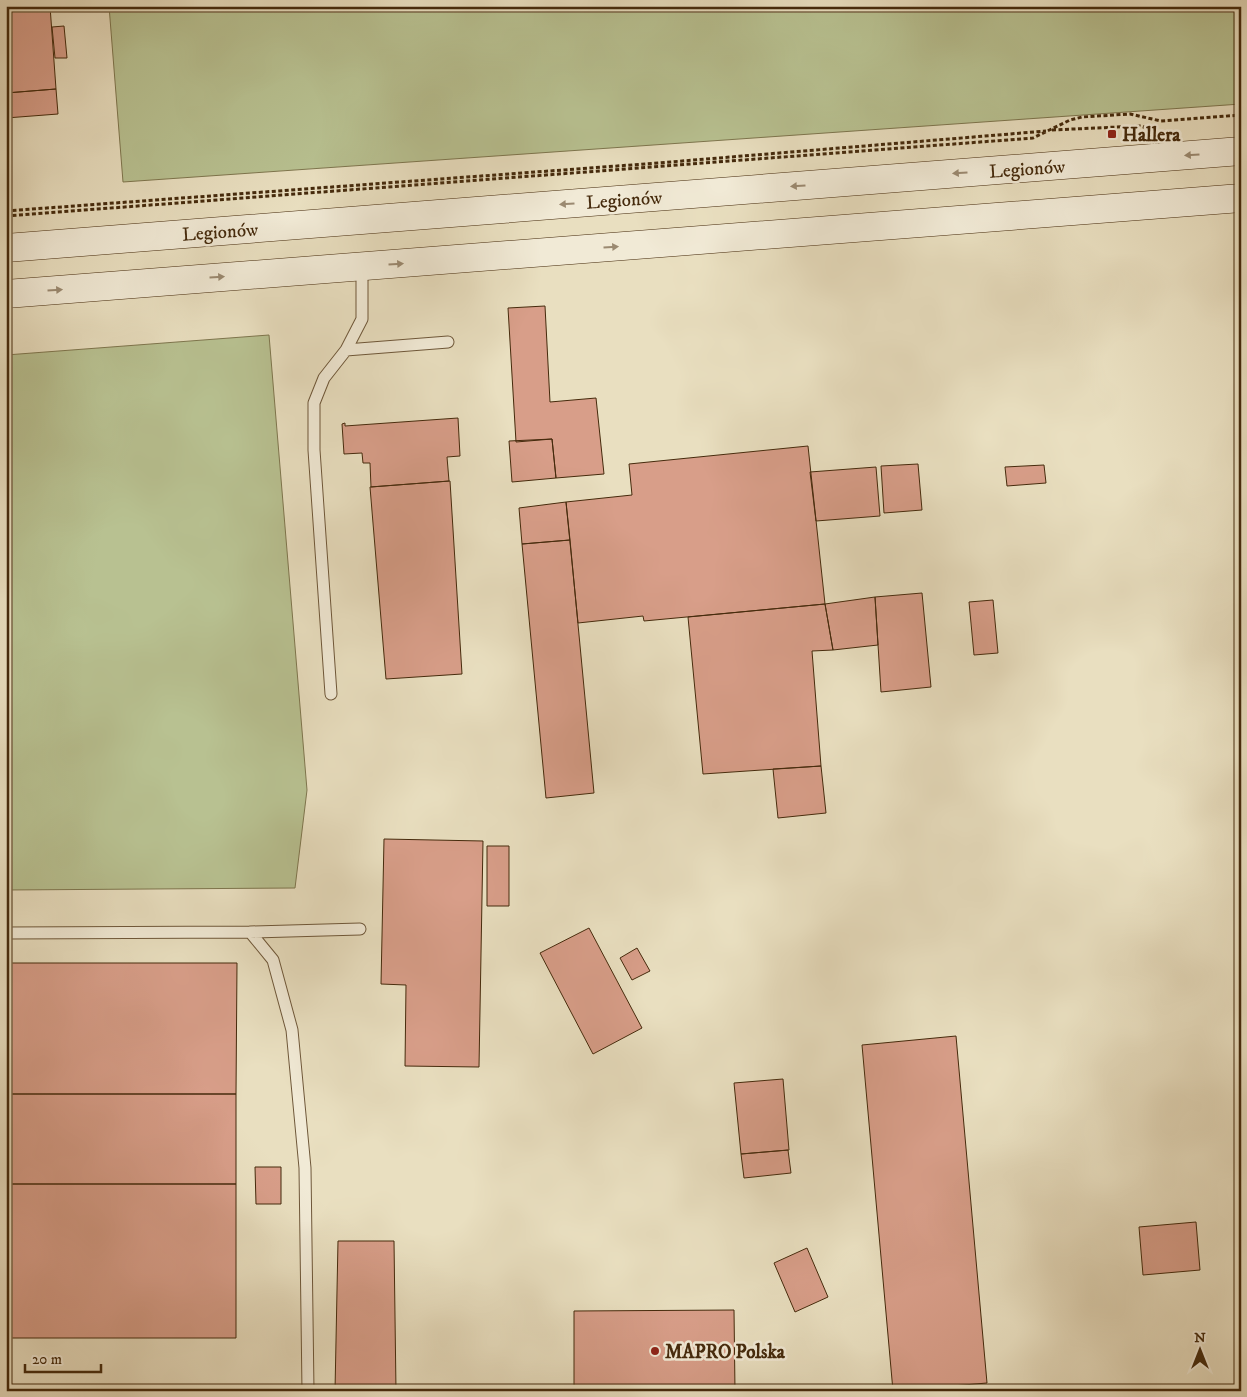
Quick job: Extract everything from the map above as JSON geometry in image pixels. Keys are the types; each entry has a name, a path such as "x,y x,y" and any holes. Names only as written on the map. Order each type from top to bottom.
{"street":[{"name":"Legionów","path":"6,248 1241,151"},
{"path":"6,294 1241,198"}],"lane":[{"path":"331,694 314,450 314,403 324,378 346,350 362,318 362,266"},
{"path":"346,350 448,342"},
{"path":"6,933 250,932 360,929"},
{"path":"250,932 273,960 292,1030 305,1168 308,1391"}],"path":[{"path":"6,216 1033,138 1082,117 1130,114 1161,121 1241,115"},
{"path":"6,211 1048,131 1140,126 1158,131"}],"green space":[{"path":"109,6 1241,6 1241,104 123,182"},
{"path":"269,335 307,790 295,888 6,890 6,355"}],"building":[{"path":"6,6 50,6 56,89 6,93"},
{"path":"64,26 67,58 55,58 52,27"},
{"path":"56,89 58,114 6,118 6,93"},
{"path":"545,306 550,402 596,398 604,474 556,478 552,439 516,442 508,308"},
{"path":"458,418 460,456 447,457 449,481 371,487 370,463 363,463 362,453 344,454 342,424 345,423 345,426"},
{"path":"552,439 556,478 512,482 509,441"},
{"path":"808,446 825,604 644,621 643,616 578,623 566,502 632,495 629,464"},
{"path":"918,464 922,510 884,513 881,466"},
{"path":"1044,465 1046,483 1007,486 1005,467"},
{"path":"876,467 880,516 816,521 810,472"},
{"path":"450,481 462,674 386,679 370,487"},
{"path":"566,502 570,540 522,544 519,508"},
{"path":"570,540 594,793 546,798 522,544"},
{"path":"922,593 931,687 881,692 875,597"},
{"path":"875,597 878,645 833,650 825,604"},
{"path":"993,600 998,653 974,655 969,602"},
{"path":"825,604 833,650 812,651 821,766 703,774 688,617"},
{"path":"821,766 826,813 778,818 773,769"},
{"path":"384,839 483,841 479,1067 405,1066 406,985 381,984"},
{"path":"487,846 509,846 509,906 487,906"},
{"path":"589,928 642,1028 593,1054 540,953"},
{"path":"637,948 650,971 632,980 620,958"},
{"path":"6,963 237,963 236,1094 6,1094"},
{"path":"956,1036 987,1383 893,1391 862,1045"},
{"path":"783,1079 789,1150 741,1154 734,1083"},
{"path":"6,1094 236,1094 236,1184 6,1184"},
{"path":"788,1150 791,1173 744,1178 741,1154"},
{"path":"255,1167 281,1167 281,1204 256,1204"},
{"path":"6,1184 236,1184 236,1338 6,1338"},
{"path":"1196,1222 1200,1270 1143,1275 1139,1227"},
{"path":"338,1241 394,1241 396,1391 335,1391"},
{"path":"807,1248 828,1297 795,1312 774,1263"},
{"name":"MAPRO Polska","path":"734,1310 735,1391 574,1391 574,1311"}],"place":[{"name":"Hallera","path":"1112,134"},
{"name":"MAPRO Polska","path":"655,1351"}]}
